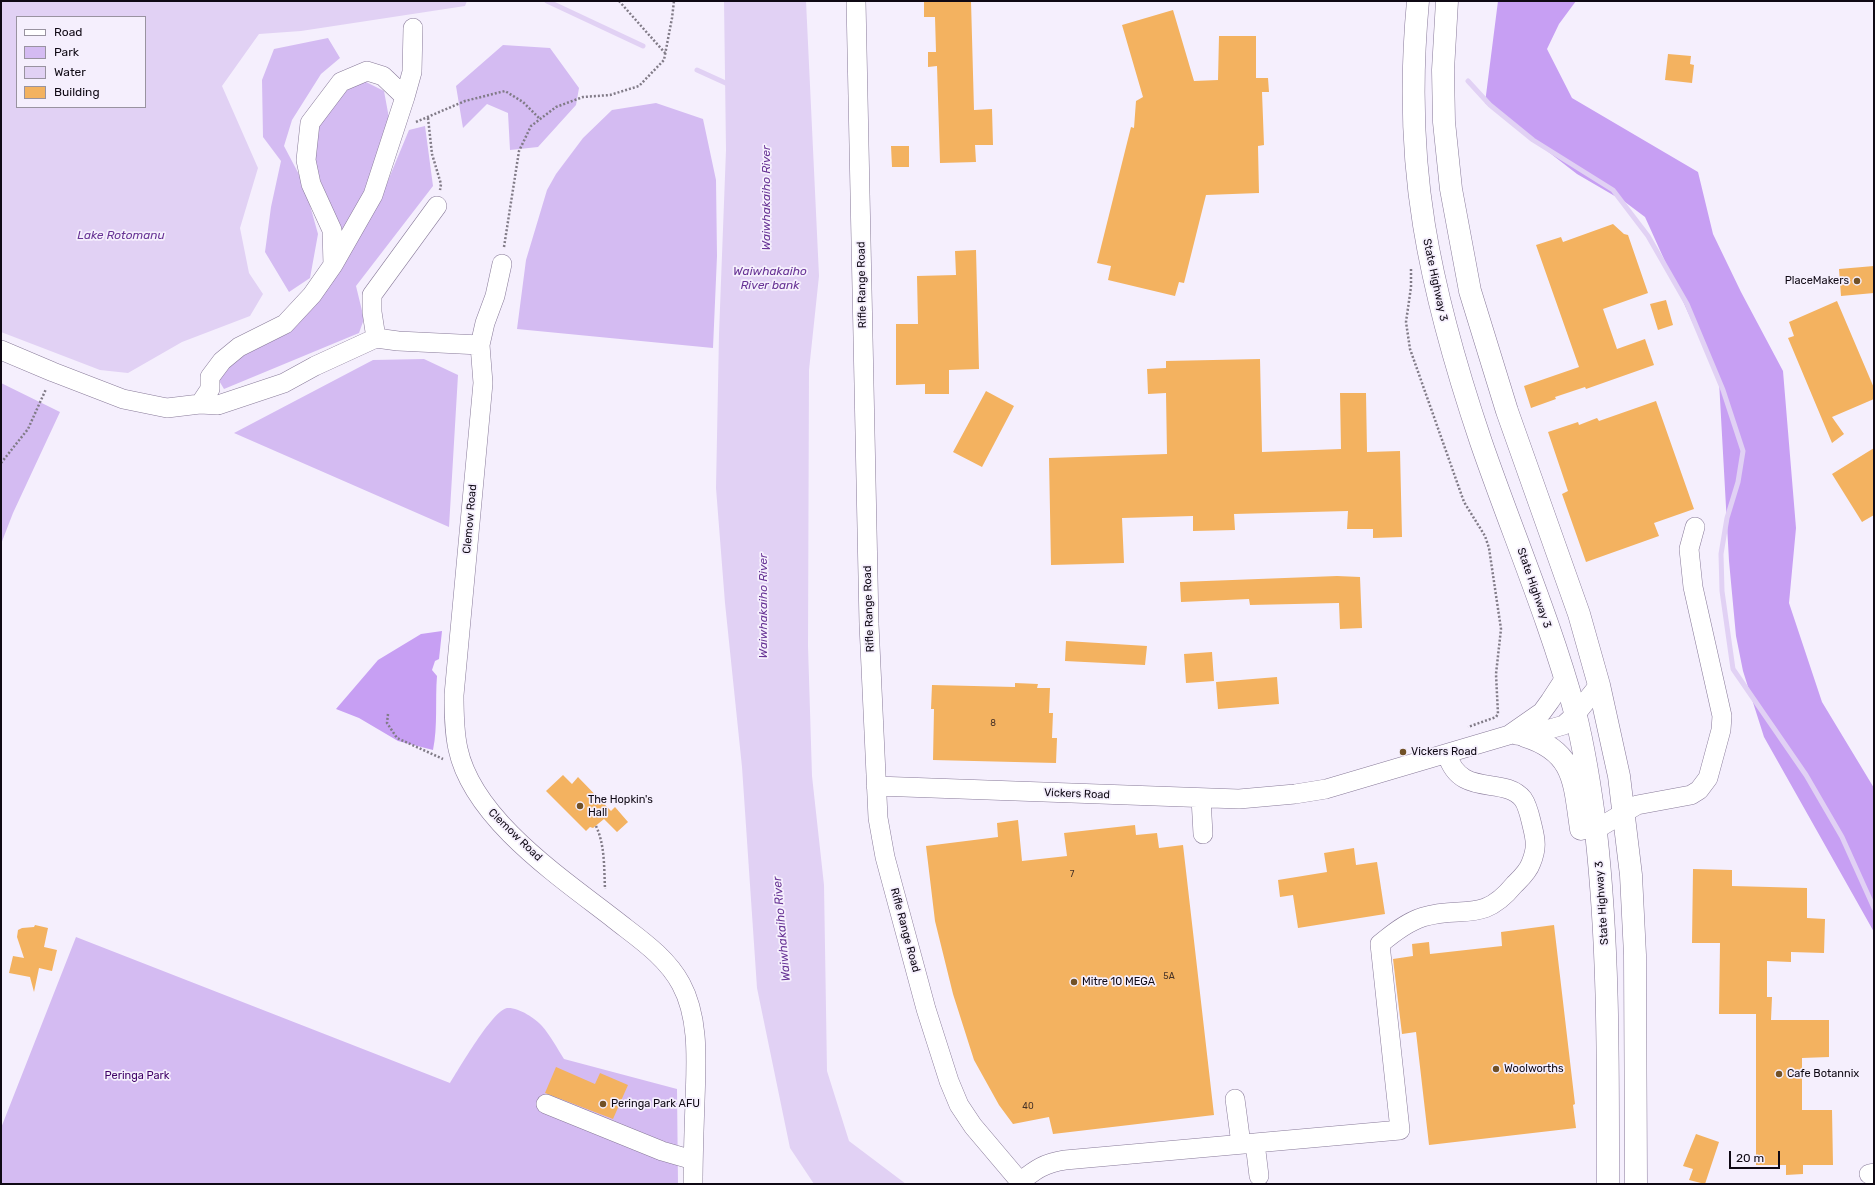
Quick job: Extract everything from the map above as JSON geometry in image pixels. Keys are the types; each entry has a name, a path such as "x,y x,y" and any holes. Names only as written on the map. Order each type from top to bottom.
{"highway":[{"name":"State Highway 3","path":"1418,1 1414,62 1416,164 1423,224 1441,311 1482,444 1516,536 1565,678 1575,715 1591,788 1603,910 1608,1184"},
{"path":"1447,1 1443,70 1444,122 1451,189 1470,291 1507,411 1579,614 1599,685 1619,776 1625,813 1631,875 1635,955 1636,1184"},
{"path":"1517,735 1541,741 1552,748 1561,757 1570,770 1574,782 1586,861 1603,910"}],"street":[{"name":"Rifle Range Road","path":"856,1 868,624 878,818 886,857 926,1009 948,1082 959,1106 973,1126 1021,1183"},
{"path":"200,404 210,389 210,377 222,361 239,347 285,324 312,295 333,265 374,195 412,72 413,28"},
{"path":"333,265 332,230 311,184 306,160 310,123 341,82 367,71 383,76 405,97"},
{"path":"376,338 372,312 372,295 437,206"},
{"name":"Clemow Road","path":"502,264 495,296 485,323 480,345 483,383 454,695 454,722 458,749 465,771 474,789 488,810 529,851 648,945 667,965 681,984 690,1007 696,1057 692,1184"},
{"path":"1,350 123,399 167,408 200,404 218,406 284,383 315,366 376,338 398,341 480,345"},
{"path":"1596,830 1637,805 1691,795 1699,790 1708,778 1722,730 1722,716 1693,587 1690,549 1695,527"},
{"name":"Vickers Road","path":"1517,735 1542,712 1565,678"},
{"name":"Vickers Road","path":"876,786 1239,799 1296,794 1326,789 1517,735 1564,725 1575,715 1599,685"},
{"path":"1021,1183 1036,1169 1048,1163 1065,1160 1400,1130 1380,944 1409,923 1425,916 1489,908 1507,894 1530,867 1536,843 1527,807 1523,799 1516,793 1506,788 1473,782 1456,772 1450,764 1447,754"},
{"path":"1201,798 1203,834"},
{"path":"1235,1099 1259,1176"},
{"path":"546,1104 662,1151 693,1160"}],"path":[{"path":"619,1 665,54"},
{"path":"502,264 519,152 531,126 556,107 583,97 610,95 638,86 664,60 674,1"},
{"path":"394,128 428,118 466,101 505,91 523,102 540,119"},
{"path":"428,118 432,154 441,184 437,206"},
{"path":"1411,265 1411,287 1406,322 1410,349 1464,502 1487,542 1501,620 1501,640 1496,674 1498,714 1496,717 1462,729"},
{"path":"1,463 28,429 53,372"},
{"path":"388,714 387,723 397,738 432,754"},
{"path":"596,826 599,833 603,855 605,891"}],"green space":[{"path":"328,38 340,58 321,74 292,120 284,146 304,184 318,234 310,278 289,292 265,252 271,207 281,161 263,137 262,80 274,49"},
{"path":"503,45 550,48 579,88 576,105 538,147 510,150 508,113 487,104 463,128 456,86"},
{"path":"362,80 384,91 389,118 364,202 343,233 320,180 312,149 320,123 337,97"},
{"path":"656,103 703,119 716,180 717,256 713,348 517,329 526,260 547,190 556,174 583,138 612,110"},
{"path":"425,126 433,186 356,286 364,319 359,333 224,389 218,379 231,361 264,345 323,294 382,195 409,130"},
{"path":"424,359 458,375 449,527 234,433 373,360"},
{"path":"1,383 60,412 13,513 1,544"},
{"name":"Peringa Park","path":"76,937 450,1083 476,1041 493,1019 507,1008 521,1011 542,1026 551,1037 564,1059 677,1089 678,1184 1,1184 1,1128"}],"shaded area":[{"path":"1498,1 1576,1 1559,24 1547,49 1572,98 1698,172 1713,234 1741,292 1783,371 1796,528 1789,603 1822,702 1874,788 1874,932 1764,737 1743,671 1736,636 1729,561 1719,381 1645,217 1625,202 1577,174 1485,103"},
{"path":"442,631 439,659 435,661 432,670 437,676 435,741 433,750 398,741 359,718 336,709 378,660 421,634"}],"water":[{"name":"Lake Rotomanu","path":"1,1 467,1 465,6 301,31 259,34 222,86 258,168 240,228 249,273 263,294 250,316 182,342 128,373 100,370 1,332"},
{"name":"Waiwhakaiho River bank","path":"724,1 806,1 819,276 809,370 808,646 812,776 824,885 827,1071 849,1141 906,1184 814,1184 790,1148 757,988 742,767 725,603 716,488 719,334 726,150"}],"building":[{"path":"924,1 971,1 974,110 992,109 993,145 975,145 976,162 940,163 937,66 928,67 928,52 936,52 935,17 924,17"},
{"path":"1173,10 1194,81 1218,80 1219,36 1256,36 1256,78 1268,78 1269,92 1262,92 1264,145 1258,146 1259,193 1206,195 1184,283 1179,282 1175,296 1108,280 1111,266 1097,263 1131,127 1134,128 1136,101 1143,97 1122,25"},
{"path":"1668,54 1691,56 1690,64 1694,65 1692,83 1665,80"},
{"path":"891,146 909,146 909,167 892,167"},
{"path":"1613,224 1624,234 1628,235 1648,293 1603,309 1617,349 1645,339 1654,365 1586,389 1585,387 1555,397 1556,399 1531,408 1524,386 1579,367 1536,245 1561,237 1563,242"},
{"path":"976,250 979,369 949,370 949,394 925,394 925,384 896,385 896,324 918,324 917,276 956,275 955,251"},
{"name":"PlaceMakers","path":"1874,266 1874,293 1841,296 1839,269"},
{"path":"1666,300 1673,325 1658,330 1650,304"},
{"path":"1837,301 1874,388 1874,399 1832,417 1844,434 1832,443 1788,338 1794,336 1789,322"},
{"path":"1260,359 1262,452 1341,449 1340,393 1366,393 1367,452 1400,451 1402,537 1373,538 1373,529 1347,529 1348,511 1234,514 1235,530 1193,531 1193,516 1122,518 1124,563 1051,565 1049,458 1167,454 1166,393 1148,394 1147,369 1166,368 1166,361"},
{"path":"986,391 1014,406 982,467 953,452"},
{"path":"1656,401 1694,509 1654,523 1659,536 1586,562 1562,494 1568,491 1548,432 1578,422 1579,425 1597,418 1599,421"},
{"path":"1874,448 1874,515 1862,522 1832,474"},
{"path":"1337,576 1360,577 1362,628 1340,629 1339,603 1250,605 1249,599 1181,602 1180,582"},
{"path":"1066,641 1147,646 1145,665 1065,661"},
{"path":"1212,652 1214,681 1186,683 1184,654"},
{"path":"1277,677 1279,704 1218,709 1216,682"},
{"path":"1015,683 1038,684 1037,688 1050,688 1049,713 1053,713 1052,738 1057,738 1056,763 933,760 934,709 931,709 932,685 1015,687"},
{"name":"The Hopkin's Hall","path":"563,775 572,784 578,777 611,811 615,807 628,822 617,832 604,819 593,828 590,827 586,831 546,791"},
{"name":"Mitre 10 MEGA","path":"1018,820 1022,861 1067,856 1064,833 1135,825 1136,835 1157,833 1159,848 1183,845 1214,1115 1053,1134 1049,1117 1013,1124 999,1105 974,1060 953,994 935,921 926,846 998,837 997,823"},
{"path":"1354,848 1356,865 1377,862 1385,914 1298,928 1293,895 1280,897 1278,880 1327,872 1324,853"},
{"path":"1693,869 1732,870 1732,886 1807,888 1807,918 1825,919 1824,953 1791,952 1791,962 1767,961 1767,997 1772,997 1771,1020 1829,1020 1829,1057 1802,1058 1802,1110 1832,1110 1833,1165 1803,1165 1803,1174 1786,1175 1786,1165 1756,1165 1756,1014 1719,1014 1720,943 1692,943"},
{"path":"35,925 48,928 44,947 57,950 52,971 39,968 34,992 30,977 9,973 13,956 24,958 17,937 18,930 22,928 34,927"},
{"name":"Woolworths","path":"1554,925 1575,1104 1573,1105 1576,1128 1429,1145 1416,1032 1402,1034 1393,959 1413,956 1412,944 1429,942 1430,954 1502,946 1501,932"},
{"path":"556,1067 595,1084 600,1073 628,1085 613,1119 545,1093"},
{"path":"1696,1134 1719,1142 1705,1184 1689,1180 1693,1169 1683,1166"}],"waterway":[{"path":"547,1 643,46"},
{"path":"697,70 730,85"},
{"path":"1468,81 1490,105 1533,140 1613,190 1648,236 1687,304 1723,390 1743,451 1738,482 1727,518 1721,554 1722,591 1733,669 1806,775 1842,837 1874,908"}],"place":[{"name":"PlaceMakers","path":"1857,281"},
{"name":"Vickers Road","path":"1403,752"},
{"name":"The Hopkin's Hall","path":"580,806"},
{"name":"Mitre 10 MEGA","path":"1074,982"},
{"name":"Woolworths","path":"1496,1069"},
{"name":"Cafe Botannix","path":"1779,1074"},
{"name":"Peringa Park AFU","path":"603,1104"}],"water label":[{"name":"Waiwhakaiho River","path":"767,198"},
{"name":"Waiwhakaiho River","path":"764,606"},
{"name":"Waiwhakaiho River","path":"782,929"}]}
